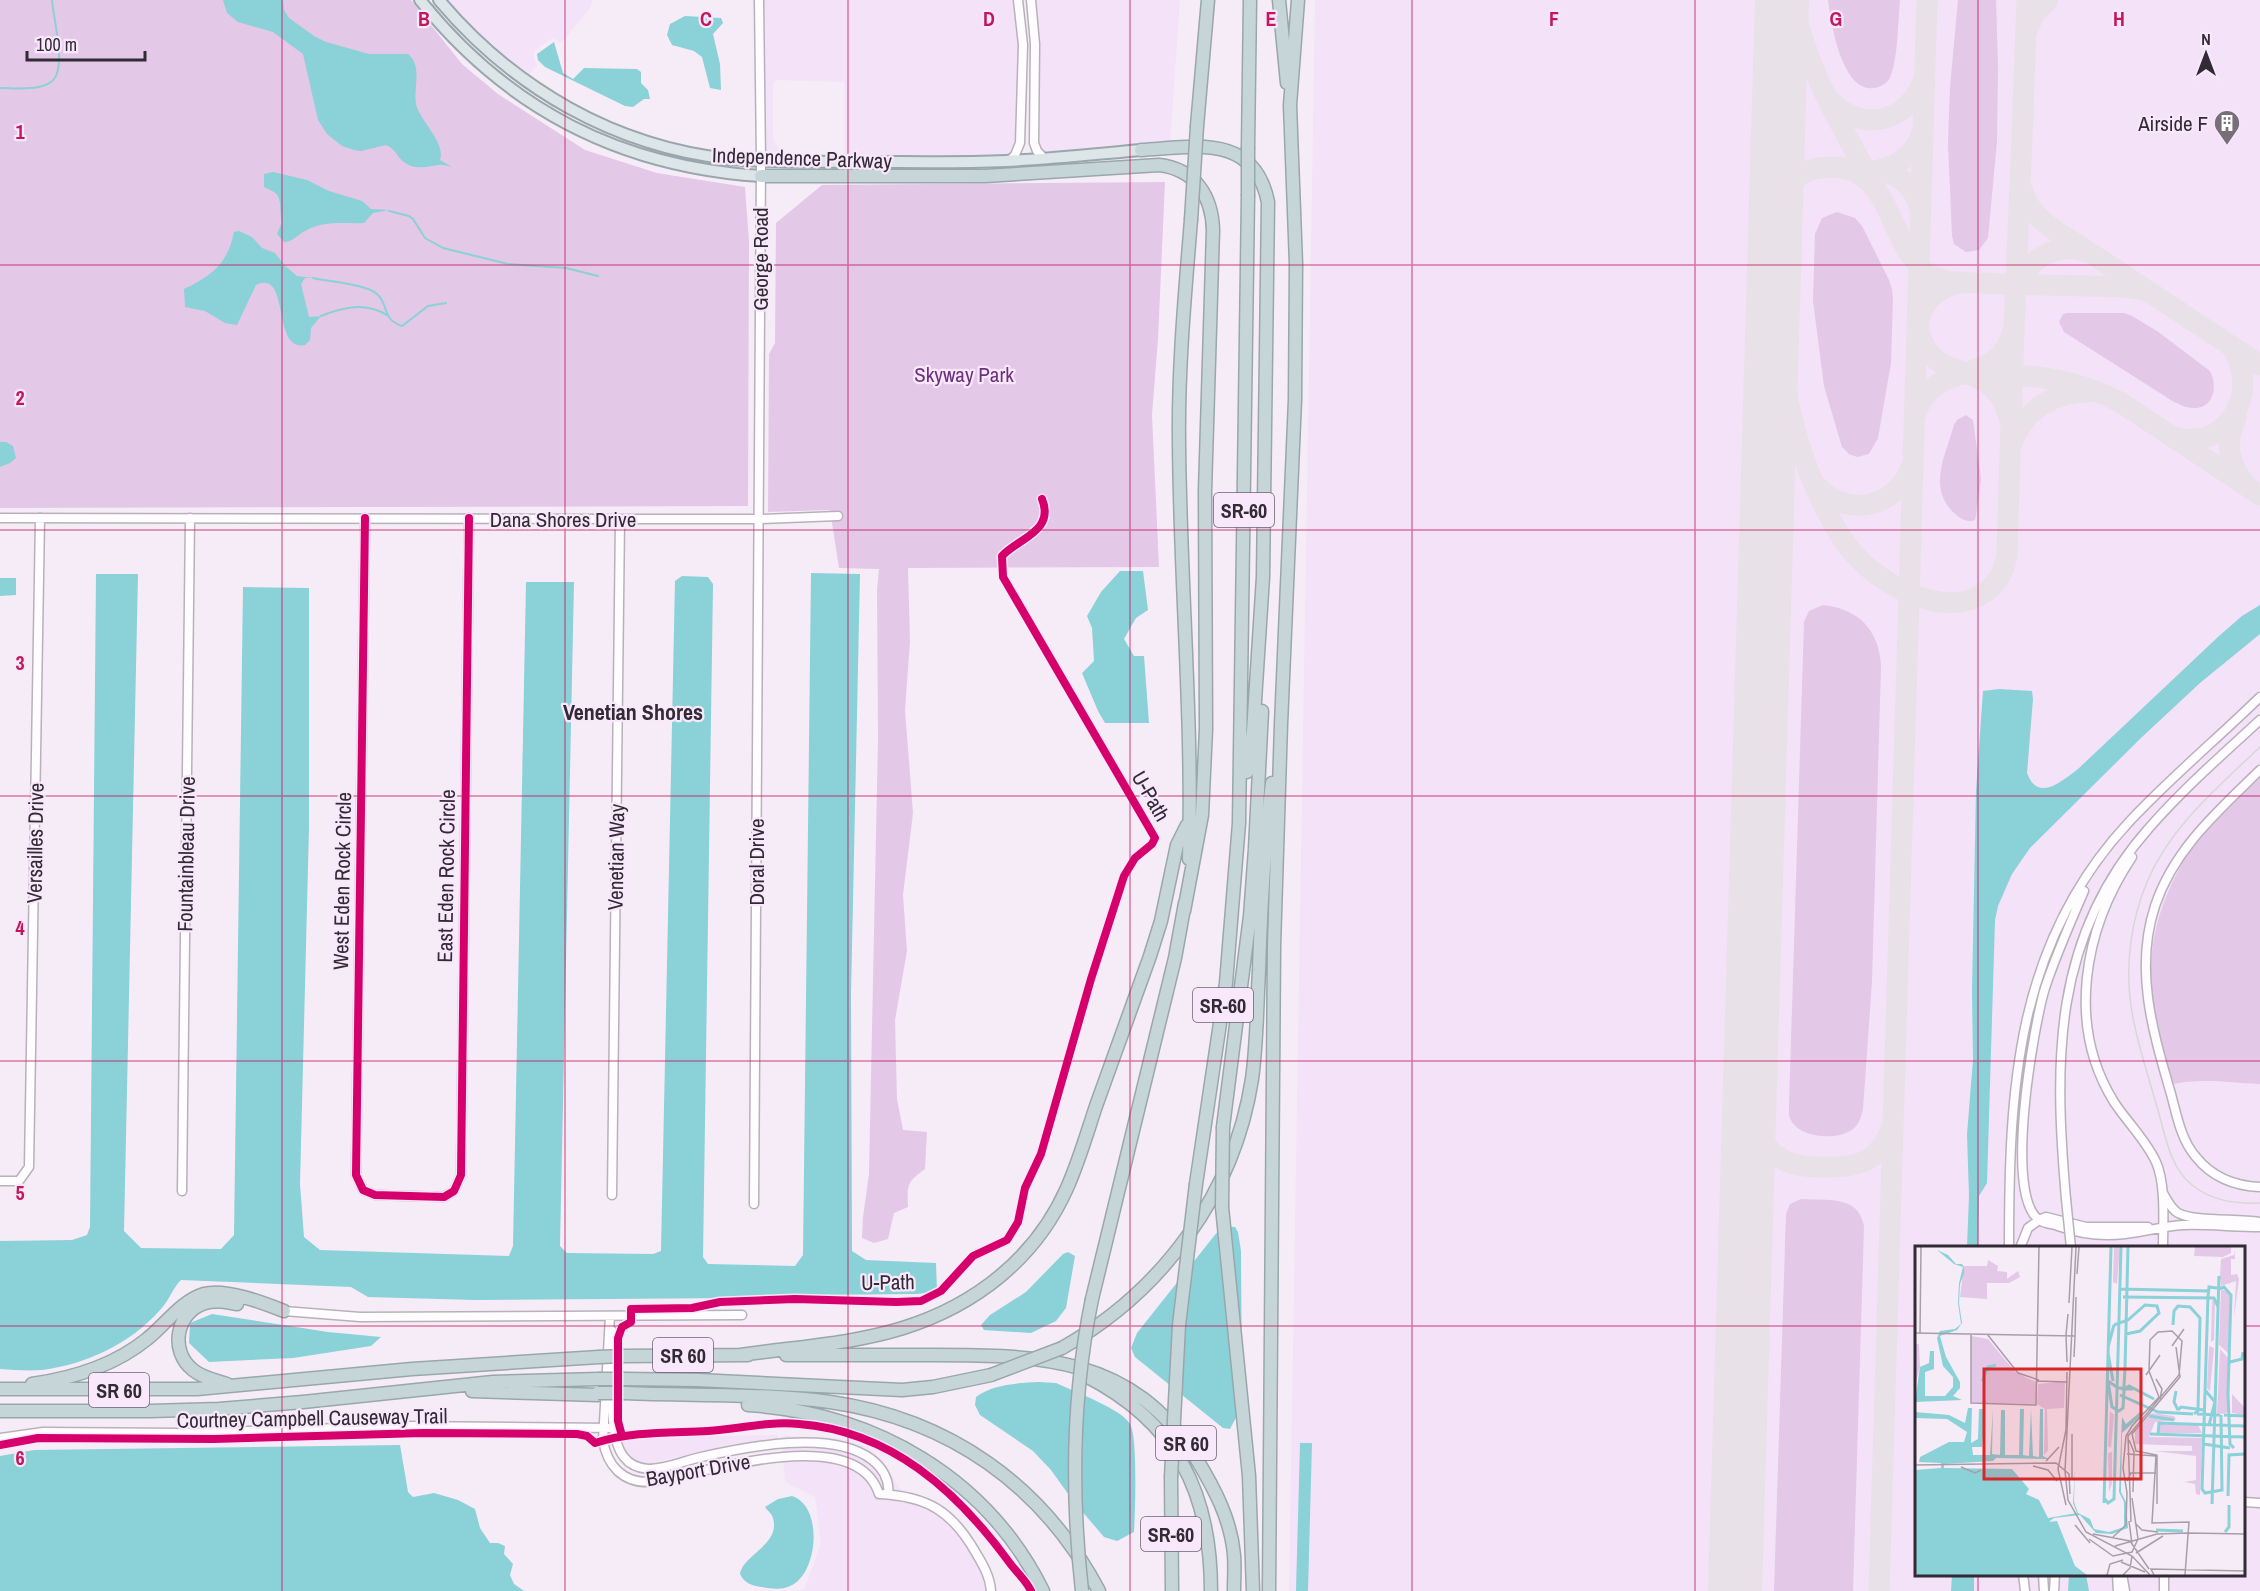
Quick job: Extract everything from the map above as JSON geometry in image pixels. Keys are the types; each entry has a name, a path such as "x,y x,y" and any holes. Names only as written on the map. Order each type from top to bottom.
{"highway":[{"name":"SR-60","path":"1082,1591 1077,1539 1075,1445 1081,1366 1092,1299 1144,1091 1184,911 1189,821 1179,441 1184,304 1208,0"},
{"name":"SR-60","path":"1172,1591 1172,1477 1179,1325 1226,983 1239,824 1250,0"},
{"path":"1269,1591 1274,946 1295,400 1296,264 1290,105 1279,0"},
{"path":"1290,105 1298,0"},
{"path":"1142,150 1209,146 1223,148 1246,162 1262,182 1266,192 1269,220 1263,577 1253,732 1239,824"},
{"path":"761,176 985,176 1159,165 1186,172 1203,191 1211,210 1213,230 1205,491 1206,729 1202,815 1184,911"},
{"path":"1253,1591 1249,1476 1222,1207 1223,1127 1250,916 1256,849 1266,604 1263,577"},
{"path":"402,1392 493,1382 599,1379 698,1380 903,1390 933,1387 992,1376 1062,1348 1127,1304 1181,1247 1204,1212 1232,1153 1248,1100 1254,1058 1265,850 1281,724"},
{"path":"741,1355 854,1339 901,1329 938,1316 967,1301 996,1281 1024,1255 1047,1225 1067,1188 1150,956 1161,921 1177,845 1189,821"},
{"path":"0,1388 55,1380 99,1368 140,1345 187,1303 205,1294 216,1292 227,1294 271,1305 284,1311"},
{"path":"237,1386 200,1375 184,1361 178,1340 179,1329 185,1317 198,1305 213,1301 270,1311 284,1311"},
{"name":"SR 60","path":"0,1388 148,1390 237,1386 398,1371 624,1356 992,1355 1024,1357 1054,1362 1102,1375 1153,1406 1184,1440 1210,1483 1226,1517 1234,1554 1234,1591"},
{"path":"1054,1362 1091,1379 1125,1400 1150,1421 1168,1442 1190,1477 1203,1513 1209,1541 1211,1591"},
{"name":"SR 60","path":"0,1411 219,1409 402,1392 477,1391 790,1398 832,1403 889,1416 920,1427 976,1455 1019,1486 1063,1532 1099,1591"},
{"name":"SR 60","path":"625,1395 795,1410 851,1424 890,1440 946,1474 985,1508 1020,1552 1043,1591"}],"main road":[{"name":"Independence Parkway","path":"420,0 483,68 529,102 565,124 603,141 654,159 706,171 761,176"},
{"name":"Independence Parkway","path":"439,0 501,63 536,89 586,118 626,135 668,148 718,157 761,161 1009,161 1142,150"}],"street":[{"name":"George Road","path":"759,0 761,176 759,519"},
{"path":"1009,161 1019,147 1020,138 1023,45 1018,0"},
{"path":"1031,0 1035,44 1034,143 1037,151 1045,159"},
{"name":"Dana Shores Drive","path":"0,518 759,519 838,516"},
{"name":"Versailles Drive","path":"0,1181 19,1181 29,1167 40,518"},
{"name":"Fountainbleau Drive","path":"182,1191 190,518"},
{"name":"West Eden Rock Circle","path":"365,518 356,1175 363,1190 375,1195 414,1196"},
{"name":"East Eden Rock Circle","path":"414,1196 444,1197 454,1191 461,1175 469,518"},
{"name":"Venetian Way","path":"612,1195 620,519"},
{"name":"Doral Drive","path":"754,1204 759,519"},
{"path":"2009,1246 2015,1079 2028,1008 2054,937 2083,883 2135,816 2260,697"},
{"path":"2072,1246 2062,1147 2061,1042 2071,973 2090,920 2108,885 2147,830 2172,803 2260,720"},
{"path":"2260,770 2206,822 2184,849 2168,876 2155,907 2146,969 2147,1002 2151,1025 2181,1131 2190,1150 2202,1164 2217,1175 2239,1184 2260,1187"},
{"path":"2163,1246 2162,1190 2157,1163 2114,1102 2095,1061 2088,1034 2086,990 2090,954 2101,919 2115,888 2141,844 2172,803"},
{"path":"2038,1220 2028,1201 2022,1177 2028,1074 2035,1025 2062,942 2086,887 2106,851"},
{"path":"2162,1190 2177,1212 2193,1217 2260,1222"},
{"path":"2021,1246 2028,1228 2038,1220 2053,1218 2086,1227 2184,1225 2260,1227"},
{"path":"284,1311 360,1317 742,1315"},
{"name":"Bayport Drive","path":"610,1316 613,1338 609,1428 604,1448 610,1463 623,1476 638,1482 658,1481 759,1459 805,1456 843,1460 854,1464 872,1478 884,1494"},
{"path":"0,1438 43,1432 203,1432 405,1426 609,1428"},
{"name":"Bayport Drive","path":"609,1428 624,1458 644,1468 658,1468 763,1445 798,1443 845,1447 861,1452 878,1465 887,1479 884,1494"},
{"path":"884,1494 900,1495 928,1503 953,1520 964,1533 982,1563 989,1578 991,1591"},
{"path":"2245,1502 2260,1503"},
{"path":"2023,1576 2025,1591"},
{"path":"2043,1576 2044,1591"},
{"path":"2054,1591 2055,1576"},
{"path":"2117,1576 2118,1591"},
{"path":"2122,1576 2125,1591"}],"shaded area":[{"path":"445,0 592,0 591,7 562,42 553,38 535,50 534,57 537,66 527,77 482,40"},
{"path":"763,0 1013,0 1019,45 1016,142 1012,152 1008,156 841,157 844,153 844,82 776,80 773,84 773,139 783,156 765,156"},
{"path":"1035,0 1180,0 1170,143 1044,152 1038,143 1039,39"},
{"path":"1315,0 2260,0 2260,1591 1289,1591"},
{"path":"778,1435 778,1439 733,1445 647,1464 638,1462 629,1456 619,1437"},
{"path":"781,1436 839,1438 868,1447 887,1466 900,1489 936,1501 951,1511 966,1527 992,1572 995,1591 791,1591 804,1590 821,1543 815,1497 785,1482"}],"green space":[{"path":"0,0 411,0 462,64 498,94 585,150 657,173 745,187 749,241 748,506 0,508"},
{"path":"1828,0 1900,0 1895,58 1890,78 1885,84 1874,88 1863,87 1854,80 1846,68 1835,39"},
{"path":"1958,0 1996,0 1997,141 1988,238 1979,250 1966,252 1954,244 1952,236 1948,143 1950,87"},
{"name":"Skyway Park","path":"1165,182 1152,415 1159,567 908,568 910,641 905,710 913,813 903,895 907,951 895,1020 897,1099 903,1130 927,1132 925,1169 909,1185 908,1207 894,1213 888,1239 874,1243 862,1238 869,1174 879,569 839,568 830,510 768,512 769,354 775,343 776,223 822,185"},
{"path":"1837,212 1855,218 1862,226 1889,280 1893,299 1891,363 1878,438 1869,454 1857,457 1849,454 1842,447 1824,386 1813,301 1815,234 1822,218"},
{"path":"2124,313 2157,331 2210,371 2214,390 2210,401 2206,405 2193,408 2174,402 2064,332 2059,322 2063,314"},
{"path":"1966,415 1973,420 1981,479 1975,520 1972,521 1954,513 1941,493 1940,482 1943,459 1954,425 1957,420"},
{"path":"1823,605 1847,611 1865,624 1876,642 1881,666 1872,981 1863,1109 1854,1128 1834,1136 1817,1135 1801,1130 1789,1117 1804,622 1809,611"},
{"path":"2260,778 2260,1084 2205,1081 2174,1084 2164,1054 2152,997 2153,942 2160,915 2170,887 2202,833 2220,813"},
{"path":"1801,1199 1840,1201 1848,1204 1861,1216 1864,1226 1853,1591 1774,1591 1786,1214 1790,1204"}],"water":[{"path":"223,0 283,0 284,10 289,18 326,42 369,54 408,54 415,65 415,98 418,111 436,139 441,153 440,160 452,167 412,166 404,162 392,148 386,145 361,151 342,146 327,134 318,120 303,54 273,32 238,22 227,13"},
{"path":"685,16 721,18 723,23 713,34 720,64 721,90 710,88 702,57 694,51 672,45 667,35 670,24"},
{"path":"554,42 563,73 573,79 584,68 637,69 641,72 641,83 648,90 650,99 644,99 633,107 625,106 545,67 538,60 537,54"},
{"path":"273,172 307,180 329,191 362,201 371,209 389,210 373,213 364,223 320,225 284,242 277,234 282,222 279,198 277,194 264,187 264,174"},
{"path":"239,231 252,237 262,248 275,253 297,276 313,278 305,278 301,284 309,317 321,316 311,328 310,340 305,345 295,344 288,336 278,298 274,288 267,283 256,285 237,325 225,323 205,311 185,307 184,289 203,279 217,267 228,252 234,232"},
{"path":"0,442 13,446 16,458 0,467"},
{"path":"1120,571 1143,571 1148,610 1136,618 1124,639 1134,656 1144,656 1149,723 1105,723 1082,673 1094,661 1092,628 1087,616 1101,592"},
{"path":"811,573 860,574 851,994 852,1251 866,1260 936,1263 937,1291 918,1294 734,1298 475,1300 368,1297 351,1287 181,1280 163,1306 148,1322 107,1350 59,1367 42,1370 0,1369 0,1241 72,1240 87,1235 90,1227 96,574 138,574 124,1231 141,1248 221,1249 234,1235 243,587 309,588 309,827 300,1184 304,1237 320,1250 509,1256 513,1246 526,582 574,582 560,1246 567,1253 653,1254 661,1251 675,581 682,576 708,577 713,584 703,1257 708,1264 795,1266 803,1255"},
{"path":"0,578 16,578 16,595 0,596"},
{"path":"2260,605 2260,634 2200,683 2030,848 2012,874 1998,906 1995,920 1987,1183 1979,1196 1978,1246 1967,1246 1969,1196 1967,1134 1973,1060 1976,791 1983,691 1999,689 2032,691 2027,773 2037,787 2051,787 2078,769 2242,616"},
{"path":"1222,1226 1235,1227 1241,1251 1242,1406 1230,1429 1223,1428 1135,1357 1131,1348 1137,1333"},
{"path":"1068,1252 1075,1256 1066,1308 1056,1321 1031,1333 984,1330 981,1325 990,1315 1026,1292 1063,1254"},
{"path":"212,1314 328,1332 381,1337 371,1346 293,1358 209,1362 189,1343 190,1323"},
{"path":"1039,1382 1056,1383 1074,1391 1071,1498 1051,1470 1033,1451 980,1415 975,1405 976,1397 990,1389"},
{"path":"1082,1394 1121,1415 1130,1424 1133,1432 1134,1532 1117,1541 1104,1537 1080,1509"},
{"path":"1300,1443 1312,1443 1308,1591 1296,1591"},
{"path":"400,1445 408,1492 413,1497 434,1493 458,1500 475,1509 480,1528 490,1543 505,1546 504,1554 513,1564 510,1575 514,1584 524,1591 0,1591 0,1456 34,1450"},
{"path":"792,1496 802,1502 813,1526 814,1541 807,1569 790,1586 780,1589 749,1584 740,1574 742,1567 767,1543 774,1527 772,1517 765,1507 778,1499"},
{"path":"1952,1576 1974,1576 1974,1591 1951,1591"},
{"path":"2069,1576 2086,1576 2089,1591 2068,1591"}],"waterway":[{"path":"0,88 40,87 51,82 56,76 59,56 52,0"},
{"path":"389,211 409,216 425,238 443,248 508,264 566,268 598,276"},
{"path":"313,278 372,291 381,298 391,319 402,326 428,306 446,303"},
{"path":"321,316 354,307 370,308 387,315"}],"taxiway":[{"path":"1793,0 1798,24 1824,93 1871,180"},
{"path":"1879,1591 1927,0"},
{"path":"2027,0 2018,247 2016,288 2014,329 2007,552 2005,563 1998,578 1987,591 1971,599 1954,603 1936,601 1899,589 1868,568 1856,556 1841,537 1808,471 1798,441 1784,380 1777,317 1778,226 1782,200 1786,189 1794,179 1805,172 1820,168 1845,169 1864,177 1877,191 1906,249 1919,266 1941,280 1994,284 2007,284 2021,285 2120,287 2152,293"},
{"path":"2028,29 2034,14 2048,0"},
{"path":"1783,42 1788,3"},
{"path":"1830,101 1856,117 1869,120 1882,119 1906,106 1916,95 1923,81"},
{"path":"1879,170 1894,165 1906,157 1915,147 1922,132"},
{"path":"1854,169 1877,171 1896,176 1911,189 1920,210"},
{"path":"2022,189 2026,200 2039,218 2086,250"},
{"path":"2018,286 2030,266 2048,253 2058,250 2081,250 2092,254 2260,365"},
{"path":"1962,283 1940,290 1927,302 1919,318 1919,334 1933,357 1941,363 1978,378 1995,390 2009,418"},
{"path":"1916,414 1924,396 1936,385 1993,361 2004,350 2012,333"},
{"path":"2175,437 2194,439 2210,436 2224,427 2234,415 2243,383 2240,366 2233,349"},
{"path":"1963,373 2043,378 2062,381 2100,393 2120,402 2260,495"},
{"path":"2012,444 2024,422 2041,405 2063,395 2089,392"},
{"path":"2236,418 2229,443 2231,459 2243,481"},
{"path":"1817,486 1842,503 1870,504 1883,500 1894,492 1904,481 1911,467"},
{"path":"1750,1104 1758,1130 1768,1148 1784,1160 1802,1166 1844,1166 1864,1162 1879,1150 1891,1129"}],"runway":[{"path":"1735,1591 1782,0"}],"tram line":[{"path":"2260,747 2196,809 2168,843 2141,897 2133,927 2129,959 2129,990 2139,1045 2166,1138 2178,1169 2192,1185 2208,1195 2233,1202 2260,1203"}],"cycle path":[{"name":"U-Path","path":"622,1436 618,1421 618,1338 622,1327 631,1322 631,1309 692,1308 720,1302 795,1299 921,1301 941,1291 973,1256 1007,1240 1018,1222 1025,1188 1041,1154 1091,979 1124,876 1135,858 1152,844 1155,838 1003,577 1002,556 1033,533 1044,519 1045,510 1042,499"},
{"path":"365,518 356,1175 363,1190 375,1195 444,1197 454,1191 461,1175 469,518"},
{"name":"Courtney Campbell Causeway Trail","path":"0,1445 38,1438 214,1439 423,1433 577,1434 587,1436 595,1443 637,1434 799,1424 832,1429 863,1439 892,1452 919,1469 967,1511 1031,1591"}],"place":[{"name":"Airside F","path":"2227,146"}],"district":[{"name":"Venetian Shores","path":"633,712"}]}
